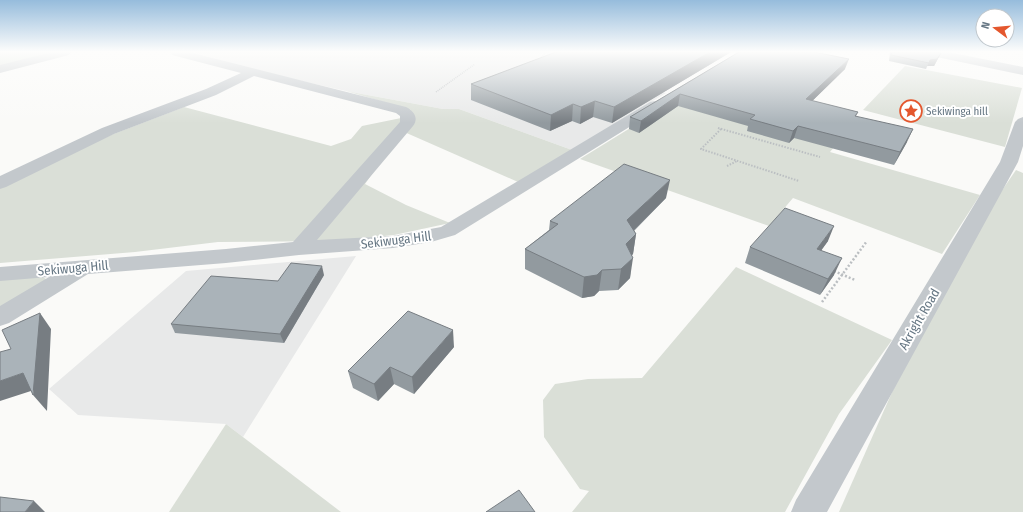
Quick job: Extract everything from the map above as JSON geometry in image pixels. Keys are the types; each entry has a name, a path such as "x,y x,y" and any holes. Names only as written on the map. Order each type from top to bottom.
{"street":[{"path":"0,183 108,131 211,92 244,76"},
{"path":"267,76 401,110 408,114 408,123 299,248"},
{"name":"Sekiwuga Hill","path":"0,274 425,237 448,230 673,94"},
{"name":"Akright Road","path":"808,512 1010,162 1023,122"},
{"path":"0,316 84,267"}],"path":[{"path":"436,92 458,76"},
{"path":"718,128 820,157"},
{"path":"721,129 700,149 799,181"},
{"path":"727,166 736,161"},
{"path":"822,302 867,241"},
{"path":"830,269 855,280"}],"shaded area":[{"path":"280,76 612,76 666,93 572,150 459,109 443,109 346,91"},
{"path":"896,76 958,76 1022,88 1005,147 863,110"},
{"path":"700,85 853,124 830,152 980,195 942,254 793,198 769,226 580,159"},
{"path":"346,91 443,109 459,109 572,150 518,182 402,131 365,184 406,205 450,223 394,235 334,241 218,242 135,252 0,263 0,187 111,135 184,107 331,146 351,139 362,126 406,117 411,110"},
{"path":"1016,170 1023,173 1023,512 839,512 893,390 992,205"},
{"path":"356,256 243,437 226,424 78,415 49,389 186,271"},
{"path":"736,267 892,340 839,414 785,512 572,512 589,491 580,489 544,437 543,400 555,384 588,379 642,378"},
{"path":"38,274 49,281 0,311 0,279"},
{"path":"226,424 341,512 169,512"}],"building":[{"path":"493,76 668,76 614,107 595,101 581,107 573,104 551,115 471,84"},
{"path":"699,76 831,76 806,99 858,112 855,116 913,129 900,152 798,126 793,131 750,119 755,115 680,94 641,121 630,117"},
{"path":"624,164 670,180 627,220 636,234 626,244 633,258 621,269 602,270 597,275 584,277 525,249 558,224 550,221"},
{"path":"785,208 834,226 817,249 842,258 828,279 750,247"},
{"path":"291,263 322,266 280,334 171,324 211,276 278,281"},
{"path":"408,311 453,330 412,377 390,367 374,384 348,371"},
{"path":"40,313 33,395 23,373 0,381 0,352 11,349 2,330"},
{"path":"519,490 535,512 486,512"},
{"path":"0,497 34,501 25,512 0,512"}],"place":[{"name":"Sekiwinga hill","path":"911,111"}]}
